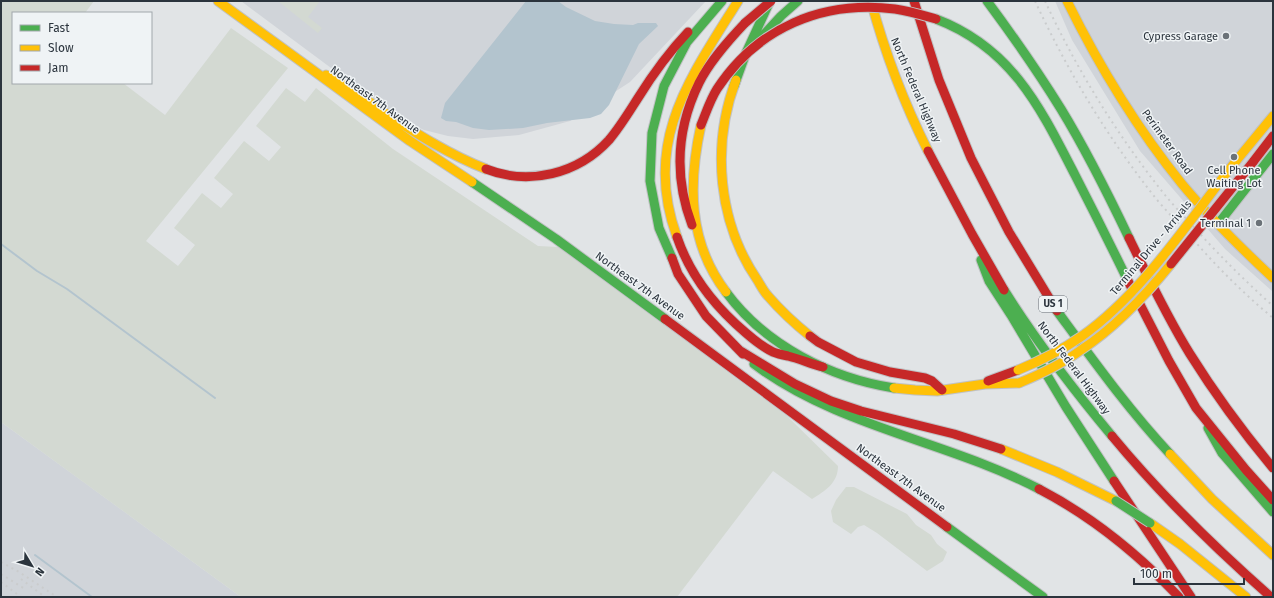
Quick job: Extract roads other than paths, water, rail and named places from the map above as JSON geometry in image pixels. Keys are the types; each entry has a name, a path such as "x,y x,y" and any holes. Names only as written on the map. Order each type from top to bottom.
{"main road":[{"name":"Northeast 7th Avenue","path":"218,1 416,146 492,195 556,239 1043,597"},
{"path":"722,1 712,10 690,36 674,63 659,100 654,120 650,151 649,165 651,191 663,243 673,265 694,301 709,320 739,350 766,373 780,382 813,399 864,421 993,467 1042,490 1089,517 1111,534 1152,569 1179,597"},
{"path":"738,1 697,67 683,94 672,124 667,144 666,194 673,228 686,259 701,286 721,309 746,332 771,351 823,367 860,381 886,387 919,391 1019,383 1063,362 1091,344 1117,324 1148,292 1273,136"},
{"path":"771,1 745,23 726,44 706,71 693,97 685,120 680,157 680,186 686,211 700,240 709,264 736,304 758,325 777,340 800,355 823,367"},
{"path":"771,1 746,53 734,86 728,105 721,147 721,181 727,216 744,261 760,287 792,323 826,347 850,359 876,369 926,378 935,383 942,390"},
{"path":"734,86 757,42 781,16 798,1"},
{"name":"North Federal Highway","path":"871,1 882,40 901,91 935,165 990,266 1037,340 1108,432 1143,473 1229,560 1272,597"},
{"name":"North Federal Highway","path":"914,1 938,77 969,153 992,202 1033,272 1082,345 1132,410 1168,452 1201,486 1273,555"},
{"path":"987,1 1037,70 1070,125 1168,316 1193,360 1236,422 1273,468"},
{"name":"Perimeter Road","path":"1067,1 1084,36 1101,65 1132,115 1171,170 1218,224 1273,278"},
{"path":"700,240 694,212 692,186 693,161 701,125 717,90 732,68 751,48 769,34 803,18 828,11 854,7 868,6 908,11 936,19 965,32 990,49 1018,78 1034,100 1058,140 1169,361 1222,453 1273,512"},
{"path":"307,66 346,84 410,128 472,163 508,176 540,176 561,172 571,168 589,158 604,145 617,130 678,42 703,20"},
{"name":"Terminal Drive - Arrivals","path":"979,385 1045,358 1093,328 1119,305 1140,283 1273,116"},
{"path":"1218,224 1273,154"},
{"path":"969,228 990,281 1083,432 1145,529 1191,597"},
{"path":"739,350 799,386 831,401 851,408 942,430 998,447 1051,468 1116,502 1150,523 1180,544 1246,597"},
{"path":"1196,408 1246,470 1273,500"}],"waterway":[{"path":"1,244 37,271 67,289 215,398"},
{"path":"35,555 92,597"}],"railway":[{"path":"1035,1 1061,54 1090,105 1140,178 1162,206 1210,258 1240,289 1273,318"},
{"path":"1045,1 1084,77 1114,125 1147,172 1171,202 1211,245 1273,306"},
{"path":"1,562 57,597"},
{"path":"1,574 25,589"},
{"path":"21,579 45,597"},
{"path":"1,582 21,597"}],"place":[{"name":"Cypress Garage","path":"1226,36"},
{"name":"Cell Phone Waiting Lot","path":"1234,157"},
{"name":"Terminal 1","path":"1259,223"}]}
